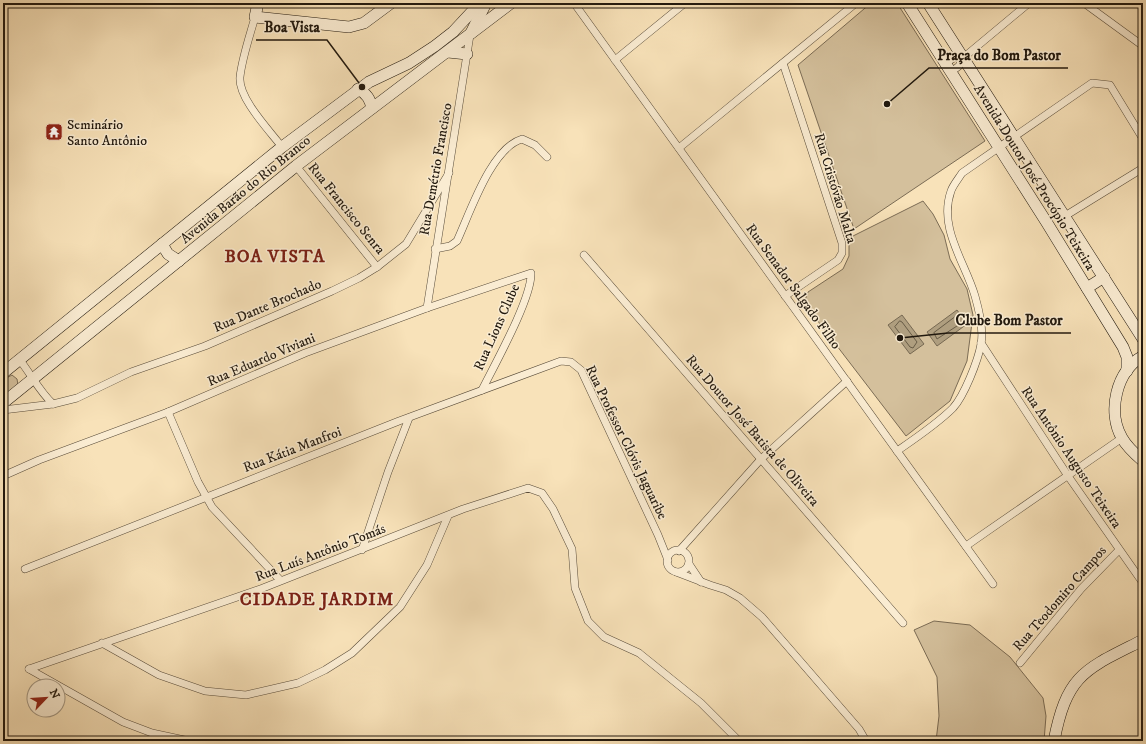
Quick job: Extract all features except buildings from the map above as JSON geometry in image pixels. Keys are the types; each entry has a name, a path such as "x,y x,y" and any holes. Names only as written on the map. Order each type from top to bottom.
{"main road":[{"path":"258,3 255,16 349,27 364,23 391,3"},
{"name":"Avenida Barão do Rio Branco","path":"3,374 19,359 282,147 369,82 409,63 435,46 453,32 480,3"},
{"path":"470,35 486,3"},
{"name":"Avenida Barão do Rio Branco","path":"3,403 296,166 511,3"},
{"name":"Avenida Doutor José Procópio Teixeira","path":"907,3 1123,347 1127,357 1127,371"},
{"name":"Avenida Doutor José Procópio Teixeira","path":"928,3 1143,339"},
{"path":"448,52 467,54"},
{"path":"358,90 365,93 370,100 372,108"},
{"path":"162,244 168,254 179,261"},
{"path":"1087,288 1104,277"},
{"path":"1143,356 1127,371 1118,387 1115,404 1116,422 1122,438 1143,461"},
{"path":"1054,741 1058,718 1066,696 1075,683 1084,673 1100,661 1143,640"}],"street":[{"name":"Rua Senador Salgado Filho","path":"574,3 993,584"},
{"path":"615,60 685,3"},
{"path":"678,148 856,3"},
{"path":"948,67 954,58 963,58 1028,3"},
{"path":"1084,3 1143,46"},
{"path":"255,16 240,77 241,88 249,104 282,147"},
{"name":"Rua Demétrio Francisco","path":"427,308 435,249 449,173 470,35"},
{"name":"Rua Cristóvão Malta","path":"783,63 842,243 842,253 838,260 785,296"},
{"path":"897,451 928,429 954,407 964,390 981,343 980,319 975,296 954,244 947,214 951,191 962,173 1092,82 1110,85 1143,139"},
{"path":"435,249 450,246 457,241 481,186 506,148 514,142 522,139 535,145 547,157"},
{"name":"Rua Francisco Senra","path":"296,166 377,267"},
{"path":"1064,216 1143,168"},
{"name":"Rua Dante Brochado","path":"3,410 53,404 77,398 131,372 205,346 332,291 377,267 406,244 449,173"},
{"name":"Rua Doutor José Batista de Oliveira","path":"584,255 903,623"},
{"name":"Rua Eduardo Viviani","path":"3,476 39,460 168,412 305,353 427,308 531,273"},
{"name":"Rua Lions Clube","path":"482,390 523,305 531,278 531,273"},
{"name":"Rua Antônio Augusto Teixeira","path":"981,343 1068,476 1143,583"},
{"path":"19,359 41,392 53,404"},
{"name":"Rua Kátia Manfroi","path":"25,569 206,496 482,390 560,361 571,362"},
{"name":"Rua Professor Clóvis Jaguaribe","path":"571,362 581,370 658,535 668,560"},
{"path":"847,381 761,459 668,560 671,569 701,582 726,590 740,598 762,617 858,729 866,741"},
{"path":"168,412 198,482 212,507 280,580"},
{"path":"362,550 388,472 409,418"},
{"path":"966,546 1122,438"},
{"name":"Rua Luís Antônio Tomás","path":"189,741 152,733 124,722 29,669 280,580 448,516 528,488 542,493 553,509 572,549 575,588 588,621 604,637 638,653 701,703 739,741"},
{"path":"102,643 159,675 205,691 246,695 298,683 325,670 352,654 400,607 427,565 448,516"},
{"name":"Rua Professor Clóvis Jaguaribe","path":"658,535 676,552"},
{"name":"Rua Teodomiro Campos","path":"1020,663 1081,589 1119,550"},
{"path":"676,552 688,556 689,564 701,582"},
{"path":"676,572 685,570 689,564"}],"shaded area":[{"path":"871,3 897,3 985,141 854,229 798,65"},
{"path":"923,201 933,214 944,235 950,259 967,289 973,315 967,361 950,401 906,436 804,303 808,292 843,269 849,256 849,238"},
{"path":"12,375 17,379 18,385 3,397 3,380"},
{"path":"934,621 970,625 1010,657 1043,698 1046,716 1044,741 936,741 939,716 937,677 914,630"}],"water":[{"path":"957,310 967,324 937,346 927,332"},
{"path":"902,315 924,344 910,354 888,325"}],"place":[{"name":"Boa Vista","path":"362,87"},
{"name":"Praça do Bom Pastor","path":"887,104"},
{"name":"Seminário Santo Antônio","path":"54,132"},
{"name":"Clube Bom Pastor","path":"900,338"}],"district":[{"name":"BOA VISTA","path":"275,256"},
{"name":"CIDADE JARDIM","path":"317,599"}]}
